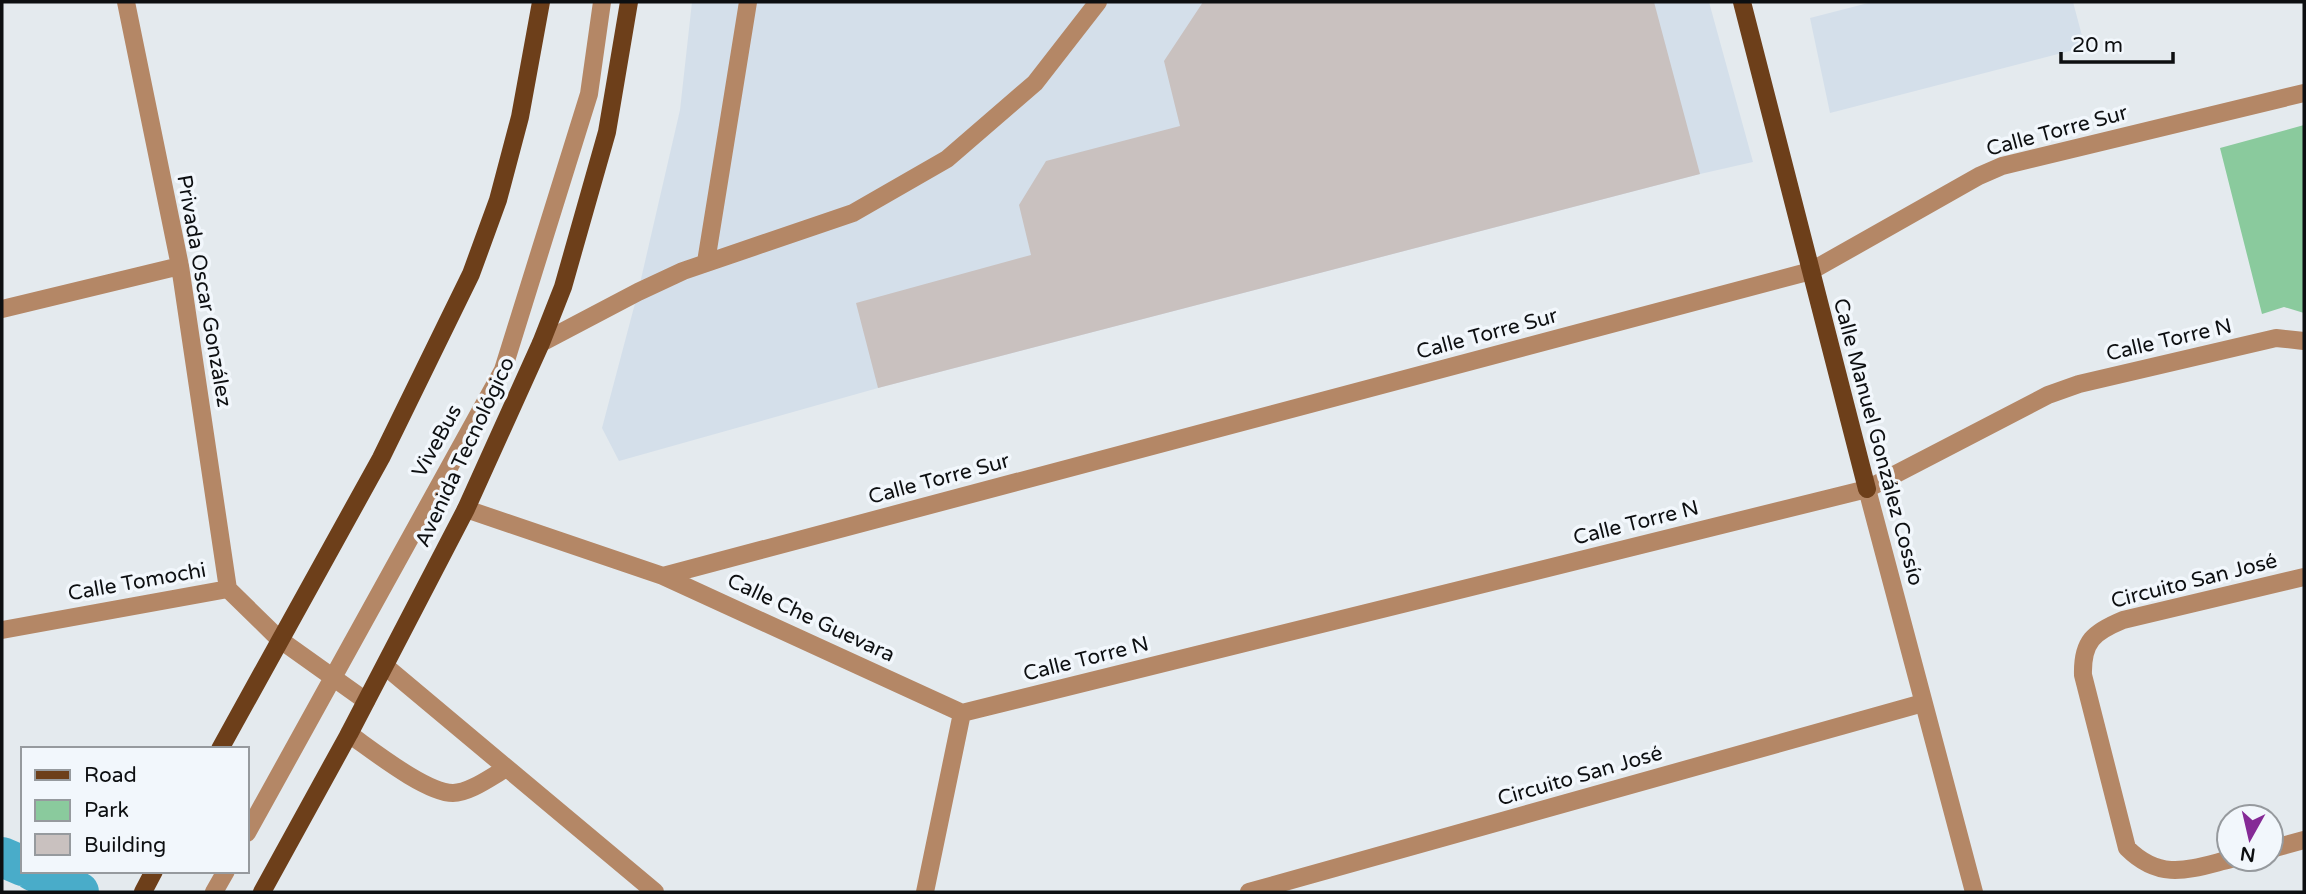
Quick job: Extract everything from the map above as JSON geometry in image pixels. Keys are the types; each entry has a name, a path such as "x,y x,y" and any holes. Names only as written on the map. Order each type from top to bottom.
{"main road":[{"path":"221,747 381,458 471,274 498,200 520,117 541,2"},
{"name":"Avenida Tecnológico","path":"262,892 349,734 466,509 541,343 563,287 607,132 629,2"},
{"name":"Calle Manuel González Cossío","path":"1742,2 1867,489"},
{"path":"143,892 153,873"}],"street":[{"name":"Privada Oscar González","path":"127,2 180,266 228,589"},
{"name":"ViveBus","path":"248,831 503,370 589,94 602,2"},
{"path":"706,262 748,2"},
{"path":"541,343 638,292 706,262 853,213 947,159 1035,83 1098,2"},
{"name":"Calle Torre Sur","path":"663,576 1811,271 1979,176 2002,166 2304,93"},
{"path":"2,309 180,266"},
{"name":"Calle Torre N","path":"962,713 1867,489 2048,395 2079,384 2276,338 2304,341"},
{"name":"Calle Manuel González Cossío","path":"1867,489 1974,892"},
{"name":"Calle Che Guevara","path":"466,509 663,576 962,713"},
{"name":"Circuito San José","path":"2215,863 2185,871 2149,866 2127,848 2083,676 2083,662 2092,638 2101,629 2123,620 2304,577"},
{"name":"Calle Tomochi","path":"2,630 228,589 279,639 366,701"},
{"path":"385,666 655,892"},
{"name":"Circuito San José","path":"1248,892 1923,703"},
{"path":"925,892 962,713"},
{"path":"349,734 399,768 442,791 463,791 507,768"},
{"path":"2285,845 2304,840"},
{"path":"214,892 225,873"}],"shaded area":[{"path":"692,2 1709,2 1753,162 878,388 619,461 602,428 638,292 680,110"},
{"path":"1872,2 2073,2 2085,47 1830,113 1810,18"}],"green space":[{"path":"2304,125 2304,313 2284,307 2262,314 2220,148"}],"building":[{"path":"1203,2 1654,2 1700,174 878,388 856,303 1031,255 1019,205 1046,161 1180,126 1164,61"}],"waterway":[{"path":"2,857 21,865"},
{"path":"37,873 79,892"}]}
